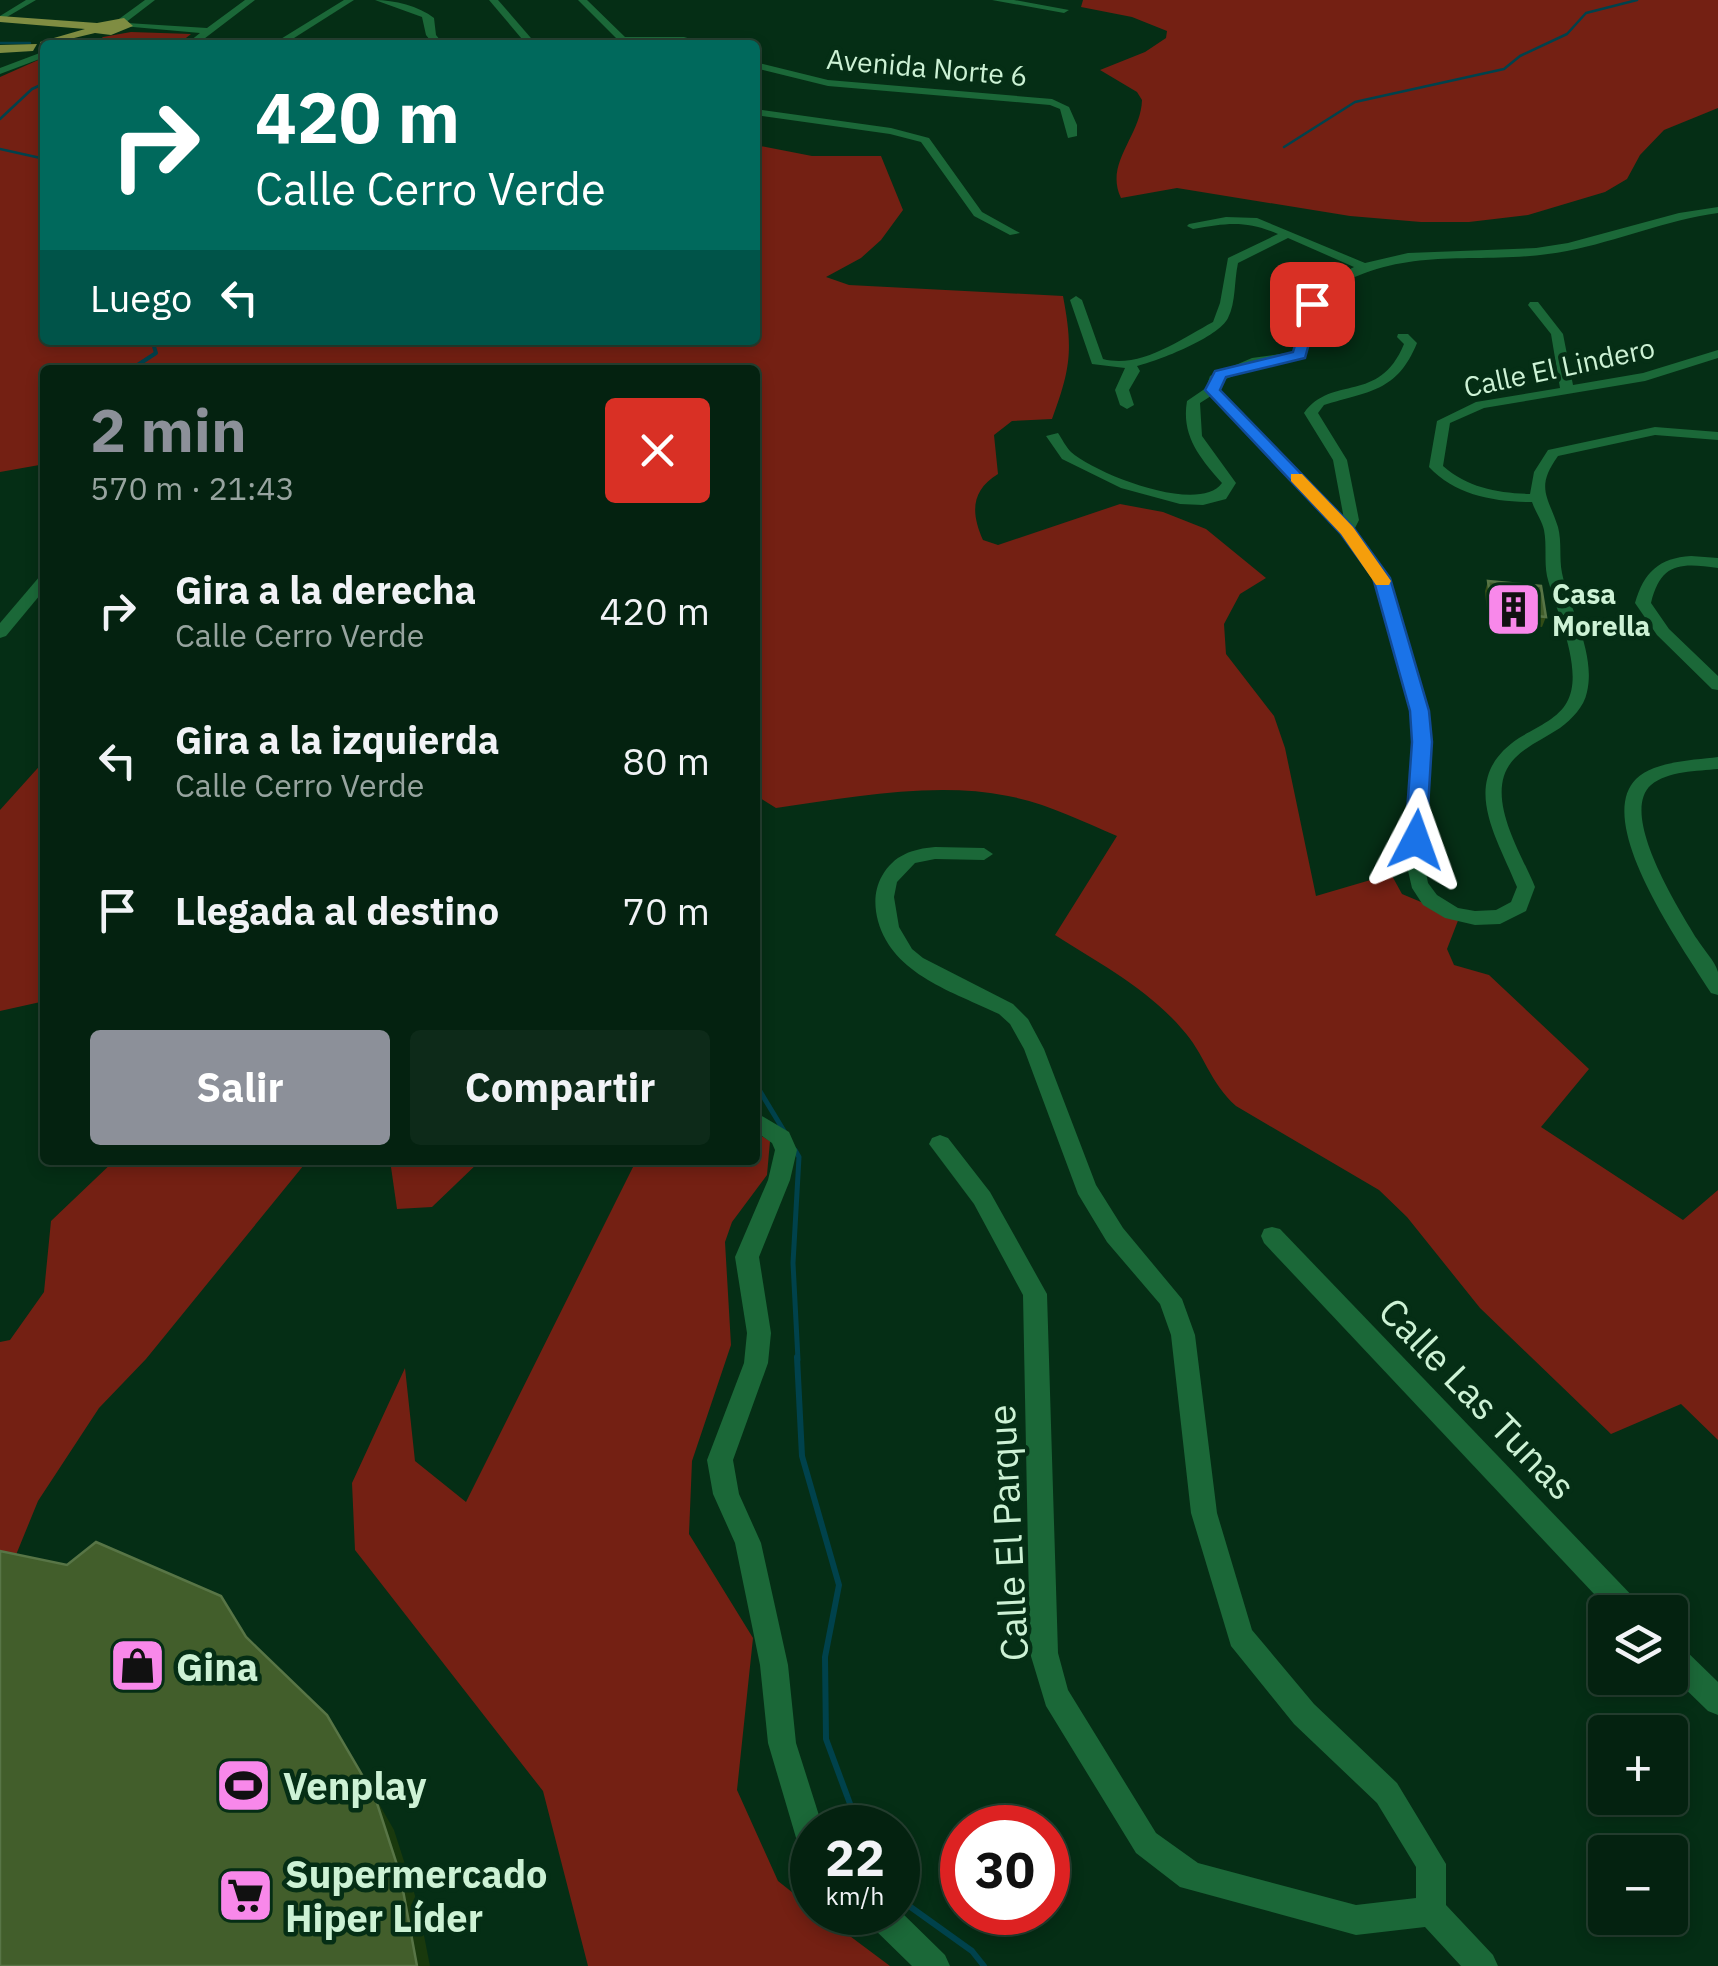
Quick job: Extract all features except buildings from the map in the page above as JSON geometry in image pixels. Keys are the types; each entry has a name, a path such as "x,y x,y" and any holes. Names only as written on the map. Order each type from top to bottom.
{"main road":[{"path":"1,19 109,25"},
{"path":"78,40 109,25"},
{"path":"69,40 109,25"},
{"path":"0,51 39,51"}],"street":[{"path":"1,19 32,0"},
{"path":"109,25 142,0"},
{"path":"109,25 151,0"},
{"path":"197,40 251,0"},
{"path":"284,40 350,0"},
{"path":"379,0 425,14 437,40"},
{"path":"493,0 528,40"},
{"path":"582,0 623,40"},
{"path":"996,0 1064,10"},
{"path":"109,25 209,31"},
{"path":"0,69 39,51"},
{"name":"Avenida Norte 6","path":"760,66 826,82 915,93 1052,102 1066,111 1072,136"},
{"path":"760,113 891,131 925,140 978,214 1014,233"},
{"path":"1053,436 1067,456 1115,481 1194,503 1216,501 1224,496 1229,483 1200,448 1190,417 1194,402 1212,390 1220,374 1236,367 1300,355 1320,290 1360,265 1413,255 1535,252 1583,243 1677,215 1718,210"},
{"path":"1193,226 1250,220 1360,265"},
{"path":"1076,300 1097,362 1130,367 1218,325 1225,316 1232,261 1286,235"},
{"path":"1534,305 1557,334 1566,392"},
{"path":"1347,530 1352,520 1340,460 1333,445 1314,424 1311,413 1319,402 1374,390 1389,378 1409,350 1411,343 1403,336"},
{"name":"Calle El Lindero","path":"1536,498 1480,492 1446,478 1436,467 1444,421 1480,405 1645,377 1718,354"},
{"path":"1127,405 1122,390 1133,371 1130,367"},
{"path":"1212,390 1347,530 1381,578 1420,711 1422,742 1415,862 1419,882 1430,900 1452,913 1475,918 1500,917 1519,906 1526,887 1498,813 1493,792 1496,774 1508,753 1564,718 1575,705 1582,683 1553,566 1552,533 1536,498 1543,465 1553,453 1655,431 1718,436"},
{"path":"1718,563 1676,560 1658,569 1642,603 1663,632 1718,685"},
{"path":"0,633 40,585"},
{"path":"1718,762 1643,782 1631,799 1631,827 1658,888 1718,988"},
{"path":"984,854 911,857 897,867 884,914 892,941 914,962 1006,1008 1018,1019 1056,1100 1086,1188 1115,1235 1170,1299 1183,1335 1204,1513 1241,1637 1304,1714 1387,1793 1430,1864 1431,1911 1482,1966"},
{"path":"760,1123 781,1138 786,1150 779,1180 747,1257 759,1333 756,1364 720,1460 726,1494 748,1542 774,1665 782,1743 801,1805"},
{"name":"Calle El Parque","path":"940,1144 982,1198 1035,1294 1044,1653 1056,1696 1146,1843 1191,1876 1356,1920 1431,1911"},
{"name":"Calle Las Tunas","path":"1272,1236 1613,1595"},
{"path":"1688,1672 1718,1701"},
{"path":"902,1935 934,1966"}],"shaded area":[{"path":"1083,0 1718,0 1718,108 1664,130 1640,155 1627,179 1605,192 1528,215 1469,222 1421,222 1350,216 1177,188 1121,198 1117,173 1142,100 1137,92 1100,70 1145,52 1166,38 1167,31 1132,17 1081,7"},
{"path":"131,32 191,34 183,40 99,40"},
{"path":"40,59 40,345 760,345 760,146 812,156 881,156 903,210 881,240 861,258 826,277 849,285 1063,296 1068,358 1058,401 1052,419 1012,421 994,435 998,474 978,494 975,511 983,540 998,545 1120,504 1163,512 1206,529 1266,578 1240,594 1224,624 1226,654 1274,716 1285,748 1316,896 1391,874 1402,894 1459,918 1447,949 1454,965 1489,975 1589,1069 1541,1127 1683,1220 1718,1190 1718,1440 1681,1404 1611,1434 1480,1308 1407,1217 1379,1190 1236,1106 1169,1015 1122,978 1055,935 1117,836 1036,803 980,792 892,793 776,808 760,798 760,365 40,365 40,465 0,472 0,77"},
{"path":"40,766 40,1002 0,1011 0,810"},
{"path":"760,1135 770,1141 767,1175 732,1222 725,1242 731,1345 692,1461 689,1534 753,1638 737,1790 778,1881 790,1891 790,1935 848,1935 890,1966 588,1966 543,1791 355,1550 352,1483 405,1368 415,1461 466,1502 634,1165 760,1165"},
{"path":"110,1165 304,1165 146,1359 99,1408 38,1501 0,1594 0,1342 10,1340 44,1292 51,1221"},
{"path":"391,1165 476,1165 432,1207 397,1209"}],"waterway":[{"path":"1284,147 1355,102 1504,69 1520,56 1567,34 1586,13 1637,0"},
{"path":"0,43 30,43"},
{"path":"0,119 40,85"},
{"path":"0,149 40,158"},
{"path":"138,365 156,353 154,345"},
{"path":"760,1091 784,1131"},
{"path":"795,1150 799,1157 793,1263 798,1360"},
{"path":"797,1357 802,1456 839,1585 825,1657 826,1739 850,1805"},
{"path":"920,1914 972,1951 984,1966"}],"slow traffic":[{"path":"1297,478 1347,530 1382,581"}],"place":[{"name":"Casa Morella","path":"1513,609"},
{"name":"Gina","path":"137,1666"},
{"name":"Venplay","path":"244,1785"},
{"name":"Supermercado Hiper Líder","path":"246,1895"}],"route":[{"path":"1312,304 1300,355 1236,367 1220,374 1212,390 1347,530 1381,578 1420,711 1416,840"}]}
